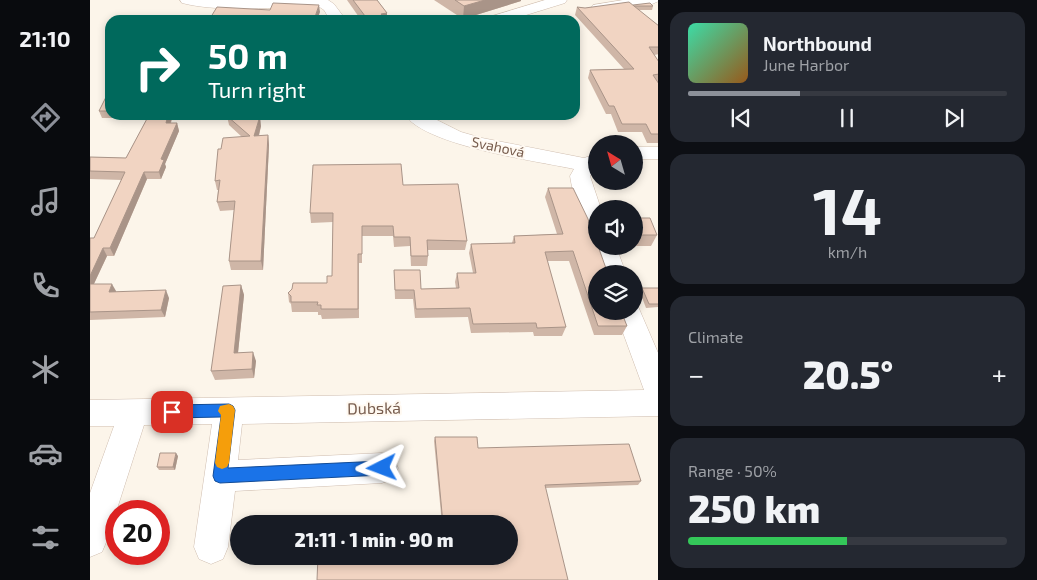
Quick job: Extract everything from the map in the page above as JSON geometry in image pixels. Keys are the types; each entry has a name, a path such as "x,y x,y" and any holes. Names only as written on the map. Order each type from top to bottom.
{"street":[{"path":"187,0 210,3 321,2 329,7 335,15"},
{"path":"510,15 560,0"},
{"path":"583,10 652,0"},
{"name":"Svahová","path":"421,120 428,125 461,139 588,161"},
{"path":"643,153 658,153"},
{"name":"Svahová","path":"588,167 580,176 588,204"},
{"path":"631,320 658,393"},
{"name":"Dubská","path":"90,413 658,403"},
{"path":"211,547 229,410"},
{"path":"90,540 134,412"},
{"path":"220,476 382,468"}],"building":[{"path":"353,0 377,0 387,13 382,15 364,15"},
{"path":"455,0 485,0 464,6"},
{"path":"629,2 658,25 658,47 649,47 658,60 658,74 653,75 658,82 658,134 651,134 646,124 622,124 614,106 609,106 590,70 634,69 577,7 585,8"},
{"path":"273,3 319,5 316,15 212,15 217,7 270,10"},
{"path":"650,3 653,6 633,5"},
{"path":"105,99 105,111 99,111"},
{"path":"146,120 167,120 166,123 177,123 161,159 164,160 159,172 144,172 110,248 103,248 90,276 90,238 94,238 125,172 90,171 90,157 126,158"},
{"path":"232,120 259,120 254,136 268,135 261,261 229,261 235,201 217,202 220,180 215,181 218,149 221,149 223,138 250,136"},
{"path":"401,164 403,185 458,184 467,241 427,240 428,256 411,256 410,237 394,237 393,226 362,226 362,254 358,254 358,309 321,309 321,305 317,305 318,302 291,302 291,296 288,293 292,289 293,283 327,283 327,276 332,276 333,213 310,213 313,165"},
{"path":"548,188 573,188 588,219 588,255 601,255 605,265 588,265 588,296 573,251 545,252 566,327 537,328 536,323 473,324 470,308 416,309 414,290 395,290 394,270 420,270 421,289 459,288 457,273 476,273 471,244 515,243 514,236 563,234"},
{"path":"643,218 650,218 657,235 643,235"},
{"path":"90,284 112,284 109,292 166,290 161,310 90,312"},
{"path":"241,285 234,353 253,352 252,369 211,371 223,286"},
{"path":"643,288 658,288 658,304 649,304"},
{"path":"596,320 625,320 627,326 598,326"},
{"path":"435,437 477,437 478,448 629,444 641,481 545,485 568,580 317,580 318,565 518,565 518,515 442,515"},
{"path":"160,453 176,453 173,467 157,467"}],"slow traffic":[{"path":"222,463 229,410 224,411"}],"route":[{"path":"172,412 229,410 220,476 382,468"}]}
